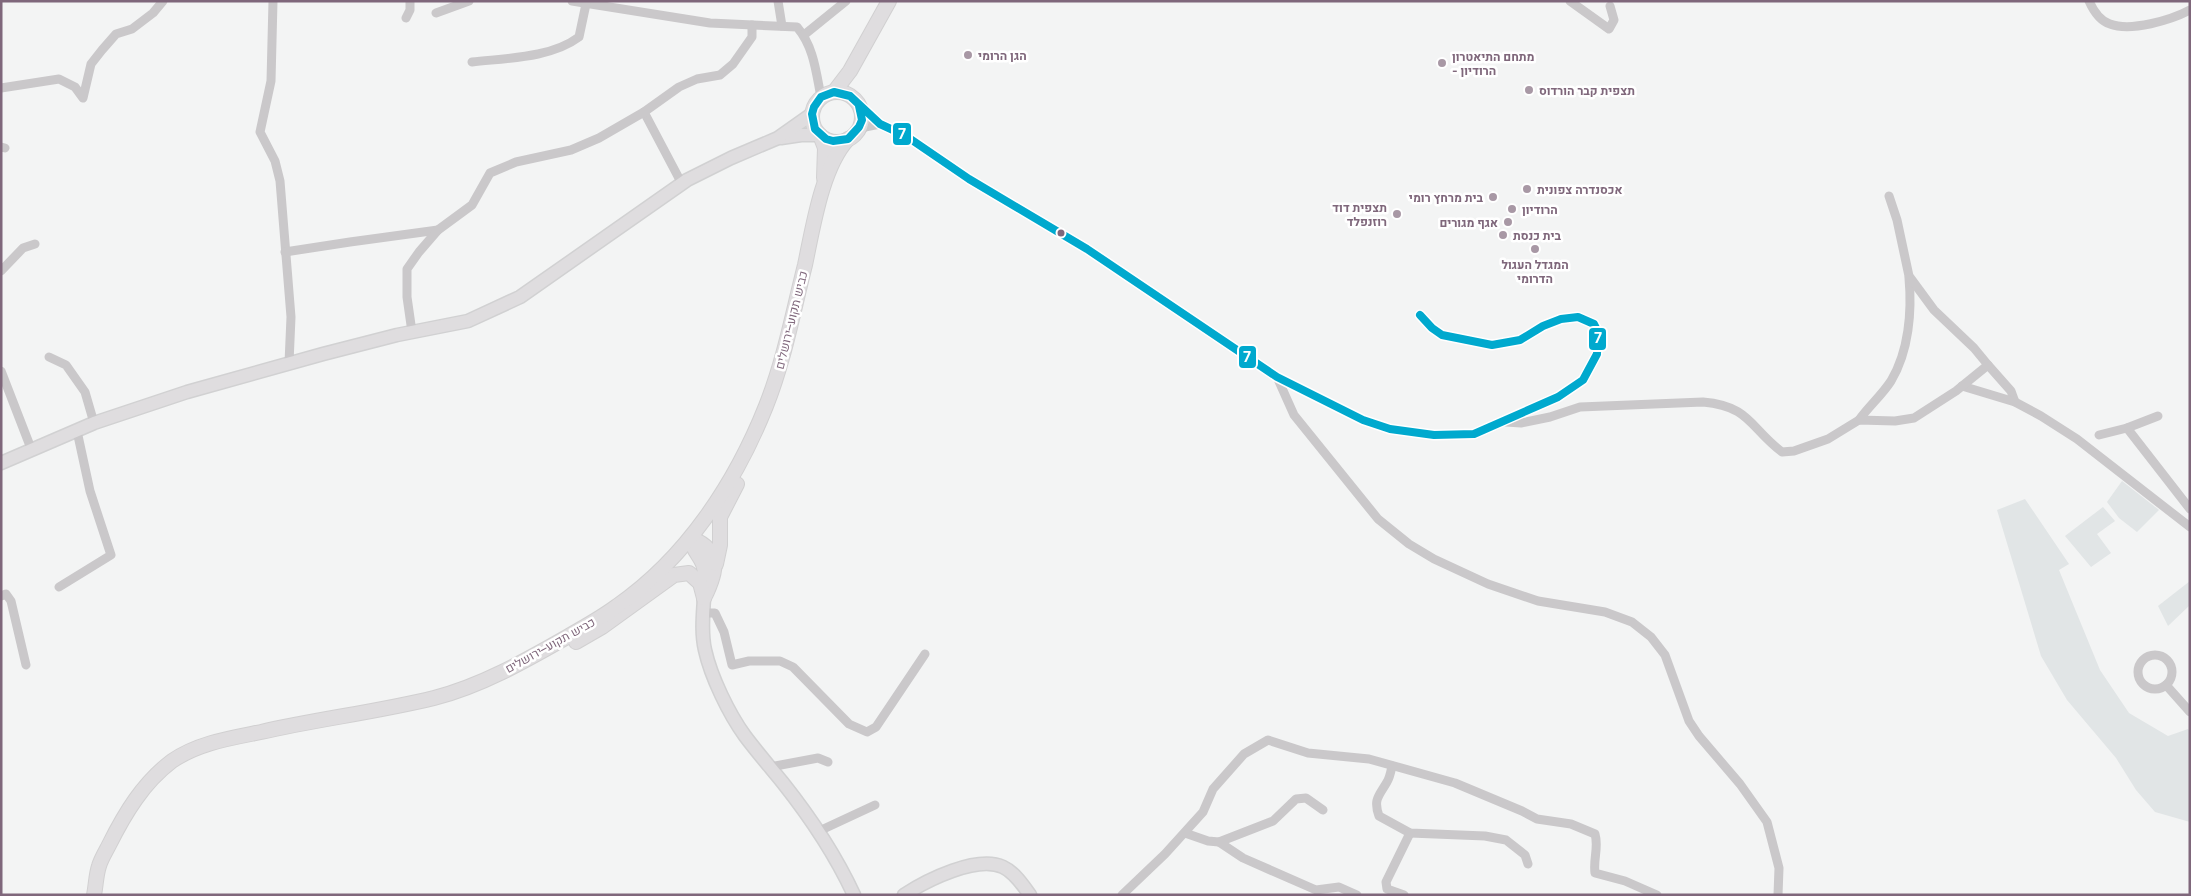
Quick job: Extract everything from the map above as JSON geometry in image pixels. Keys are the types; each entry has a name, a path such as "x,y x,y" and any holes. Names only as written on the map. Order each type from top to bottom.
{"main road":[{"path":"850,71 855,101 862,120 852,136 833,141 820,135 813,122 812,114 814,107 850,71 889,1"},
{"path":"828,95 855,101"},
{"name":"כביש תקוע–ירושלים","path":"94,895 99,866 123,818 145,785 174,760 212,742 292,725 376,711 437,697 480,682 534,656 618,606 654,576 691,538 719,498 743,457 766,406 784,353 823,187 825,148 820,135"},
{"name":"כביש תקוע–ירושלים","path":"823,187 841,146 852,136"},
{"path":"704,598 713,580 720,545 720,517 757,443 758,425"},
{"path":"704,598 706,571 692,548 691,538 702,542 716,564"},
{"path":"534,656 553,656 602,627 674,575 689,573 700,583 704,598"}],"street":[{"path":"1,88 59,79 75,87 83,98 92,64 102,50 116,34 132,29 154,13 163,1"},
{"path":"273,1 271,80 260,132 275,161 280,181 291,317 289,363"},
{"path":"406,18 410,10 410,1"},
{"path":"436,13 469,1"},
{"path":"572,1 710,23 797,27 804,35 828,95"},
{"path":"778,1 782,26"},
{"path":"804,35 846,1"},
{"path":"1570,1 1609,29 1614,20 1610,6"},
{"path":"2089,1 2101,19 2111,25 2136,26 2160,23 2190,10"},
{"path":"472,62 534,54 570,44 579,37 586,4"},
{"path":"412,332 406,297 407,269 418,252 438,230 472,205 490,173 516,162 571,150 599,138 644,112 679,87 697,79 720,75 733,64 752,37 752,25"},
{"path":"855,101 880,124 906,136 969,179 1087,249 1276,377 1340,410 1390,429 1434,435 1474,434 1506,422 1558,397 1583,380 1597,354 1598,332 1594,324 1578,317 1561,319 1543,326 1520,340 1492,345 1442,335 1432,328 1420,315"},
{"path":"644,112 682,184"},
{"path":"1,463 94,423 187,392 289,363 412,332 468,321 520,297 682,184 731,158 778,138 812,114"},
{"path":"852,136 865,127 880,124"},
{"path":"778,138 820,135"},
{"path":"1506,422 1521,424 1580,407 1703,402 1721,404 1740,412 1782,452 1794,451 1828,439 1859,420 1892,380 1902,358 1911,304 1909,276 1897,220 1889,196"},
{"path":"285,252 438,230"},
{"path":"1,271 23,248 35,244"},
{"path":"1909,276 1934,310 1974,348 2011,390 2015,402"},
{"path":"49,357 66,364 86,392 94,423"},
{"path":"1859,420 1914,418 1962,386 1988,365"},
{"path":"1,370 32,451"},
{"path":"1276,377 1294,416 1378,519 1409,544 1434,560 1488,584 1538,600 1606,612 1632,622 1651,637 1665,655 1689,722 1745,790 1767,822 1779,868 1778,895"},
{"path":"1962,386 2015,402 2077,438 2190,527"},
{"path":"2099,435 2127,428 2158,416"},
{"path":"2127,428 2190,509"},
{"path":"59,587 111,555 90,491 77,431"},
{"path":"1,596 6,594 10,601 26,665"},
{"path":"704,598 702,625 705,650 712,672 744,735 770,767 817,832 846,877 854,895"},
{"path":"703,613 715,613 724,632 732,664 750,661 780,661 792,668 849,724 867,732 876,727 925,654"},
{"path":"2166,685 2190,712"},
{"path":"1122,895 1204,812 1214,789 1244,754 1268,740 1308,753 1369,759 1455,783 1537,819 1571,824 1586,829 1595,834 1598,844 1594,862 1595,873 1625,881 1657,895"},
{"path":"770,767 818,758 828,762"},
{"path":"1392,766 1388,781 1379,793 1376,806 1379,816 1410,833 1485,836 1506,840 1525,855 1528,864"},
{"path":"1185,833 1208,841 1219,842 1273,821 1296,799 1306,798 1323,810"},
{"path":"817,832 875,805"},
{"path":"1404,895 1387,889 1386,882 1410,833"},
{"path":"1219,842 1243,858 1316,890 1339,887 1357,895"},
{"path":"904,895 937,878 985,863 1004,867 1020,881 1030,895"}],"shaded area":[{"path":"2122,481 2159,510 2137,532 2119,518 2107,502"},
{"path":"2025,499 2069,564 2059,570 2100,670 2129,713 2168,736 2188,729 2190,731 2190,822 2155,812 2136,790 2116,758 2067,700 2041,656 1997,510"},
{"path":"2103,507 2115,521 2097,534 2111,553 2091,567 2065,536"},
{"path":"2190,581 2190,605 2168,626 2158,606"}],"transit line":[{"name":"7","path":"859,106 862,120 859,127 848,139 833,141 826,139 815,129 812,114 814,107 821,97 834,92 850,96 880,124 906,136 969,179 1087,249 1277,377 1363,420 1390,429 1434,435 1474,434 1558,397 1583,380 1597,354 1598,332 1594,324 1578,317 1561,319 1543,326 1520,340 1492,345 1442,335 1432,328 1420,315"}],"place":[{"name":"הגן הרומי","path":"968,55"},
{"name":"מתחם התיאטרון - הרודיון","path":"1442,63"},
{"name":"תצפית קבר הורדוס","path":"1529,90"},
{"name":"אכסנדרה צפונית","path":"1527,189"},
{"name":"בית מרחץ רומי","path":"1493,197"},
{"name":"הרודיון","path":"1512,209"},
{"name":"תצפית דוד רוזנפלד","path":"1397,214"},
{"name":"אגף מגורים","path":"1508,222"},
{"name":"בית כנסת","path":"1503,235"},
{"name":"המגדל העגול הדרומי","path":"1535,249"}]}
